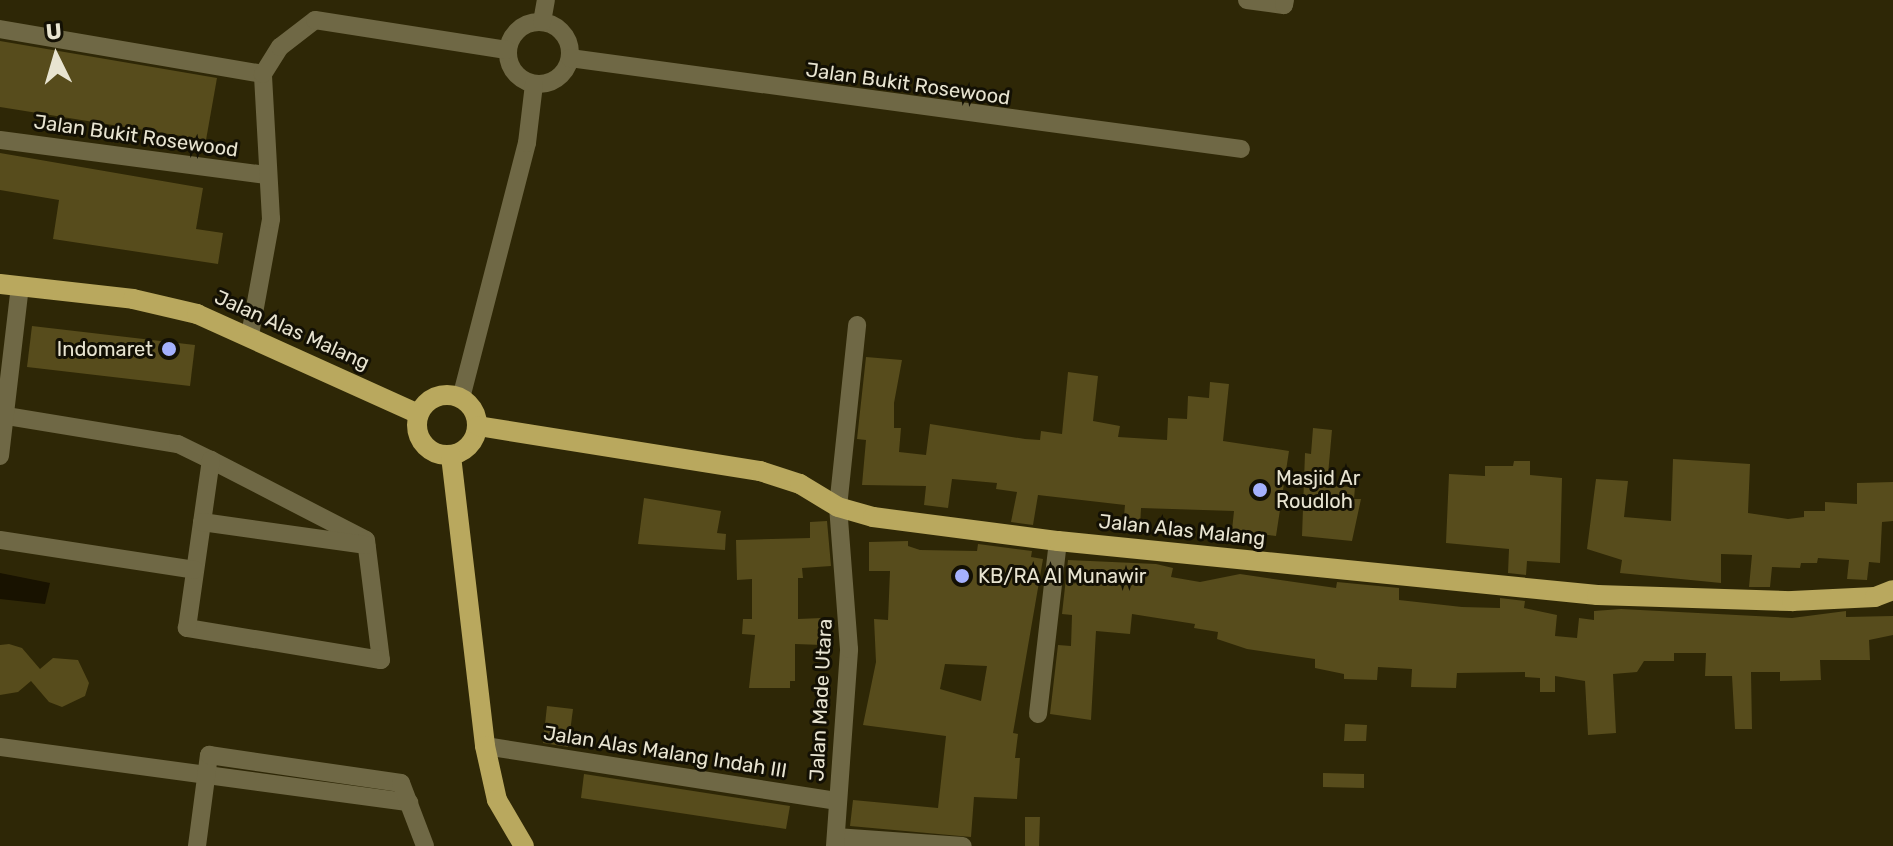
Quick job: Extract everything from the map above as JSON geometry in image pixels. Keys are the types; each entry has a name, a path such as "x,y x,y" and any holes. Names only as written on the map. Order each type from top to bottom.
{"main road":[{"name":"Jalan Alas Malang","path":"10,285 133,299 197,314 250,335 418,414"},
{"path":"445,394 461,398 474,409 478,426 470,445 451,456 422,444 416,429 418,414 429,400 445,394"},
{"name":"Jalan Alas Malang","path":"478,426 760,471 800,484 838,507 873,517 1058,541 1597,595 1792,601 1875,597 1893,590"},
{"path":"451,456 485,746 497,800 524,846"}],"street":[{"path":"542,22 546,0"},
{"path":"1247,0 1284,5 1285,0"},
{"path":"0,29 263,74 280,47 315,20 507,50"},
{"path":"542,22 561,31 570,58 557,79 534,84 514,73 507,50 519,29 542,22"},
{"name":"Jalan Bukit Rosewood","path":"570,58 1241,149"},
{"name":"Jalan Bukit Rosewood","path":"250,335 270,245 263,74"},
{"path":"461,398 527,143 534,84"},
{"name":"Jalan Bukit Rosewood","path":"0,140 267,175"},
{"path":"0,456 10,285"},
{"name":"Jalan Made Utara","path":"835,841 849,649 838,507 857,325"},
{"path":"2,416 178,444 211,460 366,540 381,660 187,628 211,460"},
{"path":"202,522 367,546"},
{"path":"0,540 195,570"},
{"path":"1038,714 1058,541"},
{"name":"Jalan Alas Malang Indah III","path":"485,746 838,801"},
{"path":"0,747 409,802 425,846"},
{"path":"197,846 207,775"},
{"path":"835,841 963,846"}],"shaded area":[{"path":"0,573 50,583 45,604 0,599"}],"building":[{"path":"0,41 217,78 206,140 0,107"},
{"path":"0,153 203,188 196,229 223,233 218,264 53,239 59,200 0,190"},
{"path":"32,326 195,345 190,386 27,367"},
{"path":"866,357 902,360 894,403 894,428 901,428 899,452 926,455 930,424 1025,439 1040,440 1041,431 1062,434 1068,372 1098,376 1093,421 1120,426 1118,437 1167,440 1168,418 1187,419 1188,396 1209,398 1210,382 1229,384 1223,441 1289,451 1276,536 1232,530 1234,511 1141,508 1140,528 1123,527 1125,505 1038,495 1033,525 1011,522 1017,492 996,489 997,483 952,479 948,508 924,505 926,486 862,485 866,440 857,439"},
{"path":"1313,428 1332,430 1327,486 1355,487 1354,499 1361,499 1352,541 1302,536 1305,453 1311,454"},
{"path":"1673,459 1750,464 1748,513 1788,519 1804,517 1804,511 1825,511 1825,502 1857,504 1857,483 1893,482 1893,521 1882,522 1880,563 1869,562 1867,580 1847,579 1849,560 1818,558 1817,563 1801,563 1800,568 1772,567 1770,587 1749,587 1752,555 1721,554 1721,583 1620,573 1622,560 1587,549 1596,479 1628,481 1624,517 1671,521"},
{"path":"1514,461 1530,461 1530,475 1562,478 1560,563 1527,561 1526,575 1508,573 1509,549 1446,543 1449,474 1485,476 1485,466 1513,466"},
{"path":"644,498 721,511 717,533 726,534 725,550 638,544"},
{"path":"827,521 831,566 802,568 803,578 798,578 798,619 822,618 823,645 795,644 795,681 790,681 790,688 749,688 755,635 742,634 743,619 752,619 752,579 737,580 736,540 810,538 810,522"},
{"path":"908,541 908,546 920,550 977,551 978,544 1032,551 1031,557 1043,559 1013,733 1018,734 1015,758 1020,758 1017,799 974,797 971,837 850,826 853,800 938,808 946,736 863,725 876,662 874,619 888,620 890,571 869,571 869,542","holes":["945,664 987,666 981,701 940,689"]},
{"path":"1068,560 1156,564 1173,568 1171,577 1200,582 1240,574 1336,588 1337,582 1399,588 1399,600 1462,607 1500,608 1500,598 1525,601 1524,608 1557,615 1555,636 1577,638 1579,618 1594,620 1594,611 1621,609 1792,618 1846,611 1846,617 1893,616 1893,635 1869,640 1870,660 1820,660 1821,680 1780,681 1780,672 1751,672 1752,729 1735,729 1732,676 1705,676 1706,653 1674,653 1674,661 1644,661 1637,672 1613,674 1616,733 1588,735 1585,681 1555,676 1555,692 1540,692 1540,678 1525,677 1525,672 1457,673 1456,688 1411,687 1412,669 1378,667 1377,680 1344,679 1344,674 1315,668 1315,659 1247,649 1217,639 1218,632 1194,628 1195,624 1132,614 1130,634 1096,631 1091,720 1050,714 1058,645 1071,646 1072,615 1062,614"},
{"path":"0,645 22,648 40,669 53,658 78,660 89,683 85,696 62,707 49,702 31,681 18,692 0,695"},
{"path":"547,706 573,709 568,747 543,743"},
{"path":"1345,724 1367,725 1366,741 1344,741"},
{"path":"1323,773 1364,774 1364,788 1323,787"},
{"path":"584,774 790,806 786,829 581,798"},
{"path":"1025,817 1040,817 1039,846 1025,846"}],"place":[{"name":"Indomaret","path":"169,349"},
{"name":"Masjid Ar Roudloh","path":"1260,490"},
{"name":"KB/RA Al Munawir","path":"962,576"}]}
